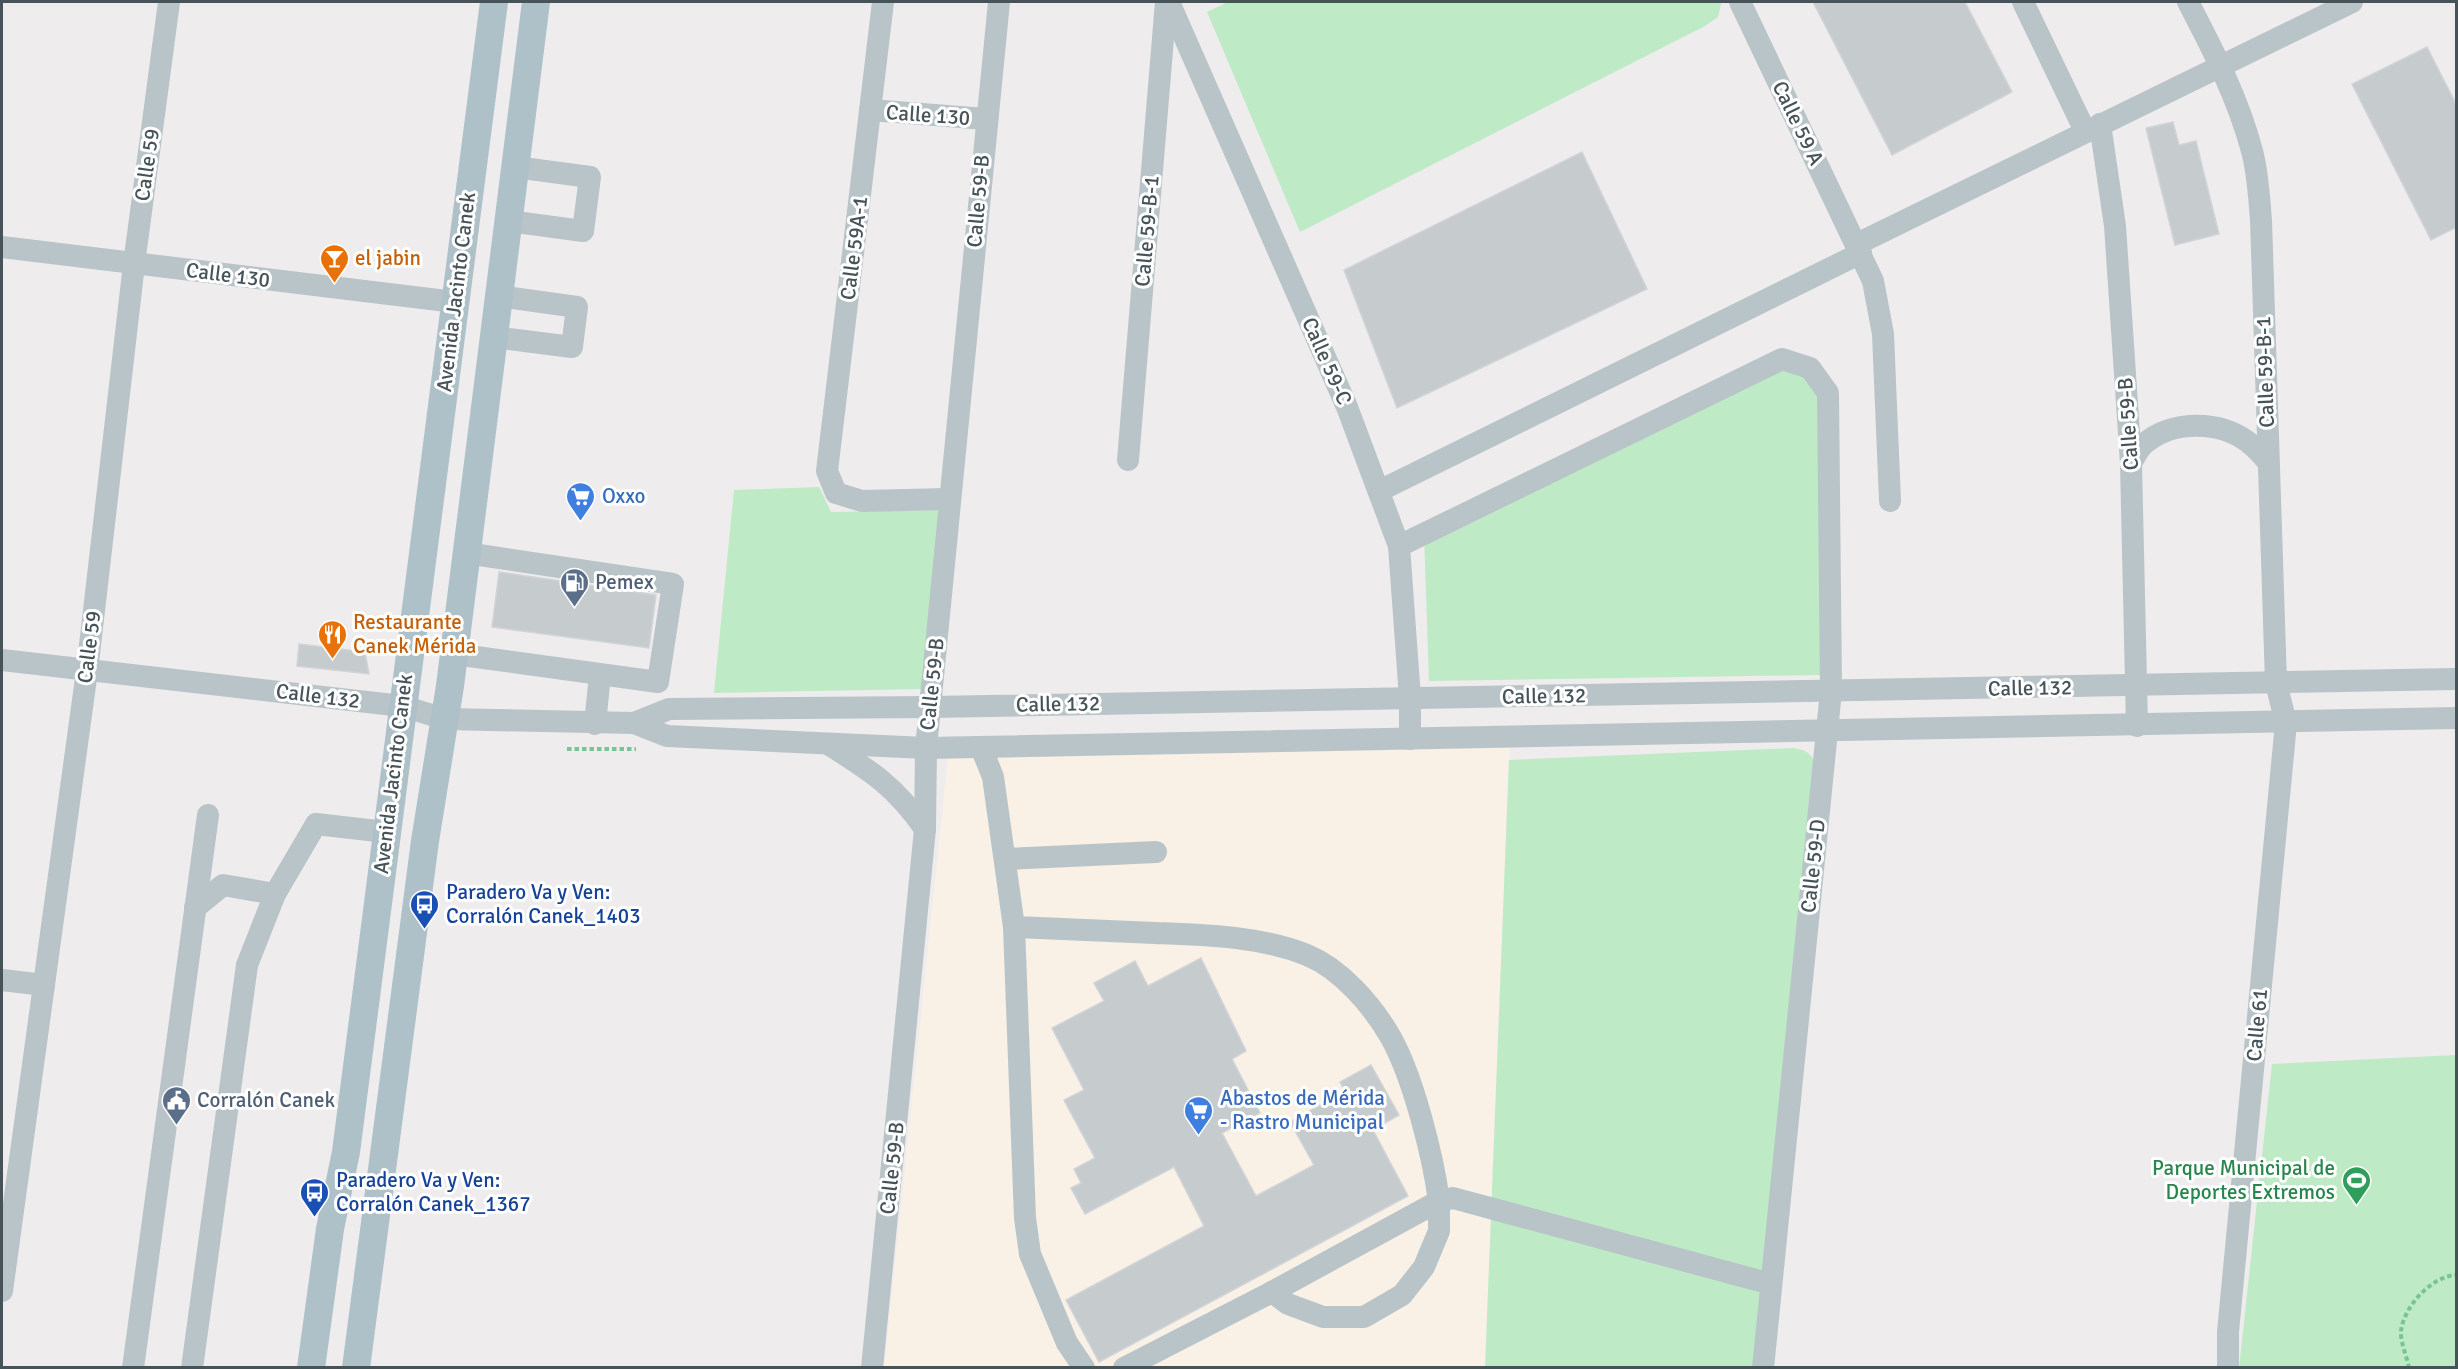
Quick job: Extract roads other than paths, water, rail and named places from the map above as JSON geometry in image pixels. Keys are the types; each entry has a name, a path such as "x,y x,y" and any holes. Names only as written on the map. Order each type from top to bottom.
{"main road":[{"name":"Avenida Jacinto Canek","path":"311,1368 330,1229 346,1152 494,2"},
{"name":"Avenida Jacinto Canek","path":"356,1368 426,837 454,654 536,2"},
{"path":"428,509 471,514"},
{"path":"386,832 426,837"}],"street":[{"name":"Calle 59","path":"2,1292 87,671 134,264 169,2"},
{"name":"Calle 59A-1","path":"883,2 827,471 836,493 862,501 949,499"},
{"name":"Calle 59-B","path":"872,1368 925,829 926,747 949,499 999,2"},
{"name":"Calle 59-B-1","path":"1128,460 1167,2"},
{"name":"Calle 59-C","path":"1167,2 1347,407 1399,546 1410,698 1410,739"},
{"name":"Calle 59 A","path":"1740,2 1873,280 1883,334 1890,501"},
{"name":"Calle 59-B","path":"2024,2 2092,128 2115,226 2131,463 2137,726"},
{"path":"2188,2 2221,66"},
{"path":"1378,491 2092,128 2352,2"},
{"name":"Calle 59-B-1","path":"2221,66 2252,151 2258,184 2276,683"},
{"name":"Calle 130","path":"870,110 986,119"},
{"path":"508,221 583,231 590,177 515,167"},
{"name":"Calle 130","path":"2,248 455,302"},
{"path":"494,337 572,347 577,307 499,297"},
{"name":"Calle 59-D","path":"1399,546 1782,359 1810,368 1828,393 1831,691 1763,1368"},
{"path":"2131,463 2143,444 2167,430 2195,425 2223,429 2248,442 2268,462"},
{"path":"454,654 658,682 673,584 466,553"},
{"name":"Calle 132","path":"2,660 402,706 445,719 595,724 634,723 669,709 930,707 2457,679"},
{"path":"595,724 600,675"},
{"name":"Calle 61","path":"2228,1368 2230,1309 2286,723 2276,683"},
{"name":"Calle 132","path":"634,723 667,736 926,747 981,747 2457,718"},
{"path":"826,743 883,780 907,802 925,829"},
{"path":"981,747 993,777 1014,927 1025,1218 1030,1254 1067,1343 1084,1368"},
{"path":"133,1368 208,815"},
{"path":"192,1368 247,965 275,894 316,824 386,832"},
{"path":"1005,858 1156,852"},
{"path":"195,908 223,885 275,894"},
{"path":"1014,927 1219,936 1271,944 1308,956 1338,972 1370,1008 1390,1037 1407,1078 1424,1130 1439,1201 1439,1231 1424,1267 1402,1294 1364,1317 1323,1317 1288,1304 1272,1292"},
{"path":"2,980 44,985"},
{"path":"1124,1368 1272,1292 1439,1201 1453,1198 1772,1284"}],"place":[{"name":"el jabin","path":"334,284"},
{"name":"Oxxo","path":"581,522"},
{"name":"Pemex","path":"574,608"},
{"name":"Restaurante Canek Mérida","path":"332,660"},
{"name":"Paradero Va y Ven: Corralón Canek_1403","path":"425,930"},
{"name":"Corralón Canek","path":"176,1126"},
{"name":"Abastos de Mérida - Rastro Municipal","path":"1199,1136"},
{"name":"Parque Municipal de Deportes Extremos","path":"2356,1206"},
{"name":"Paradero Va y Ven: Corralón Canek_1367","path":"315,1218"}]}
